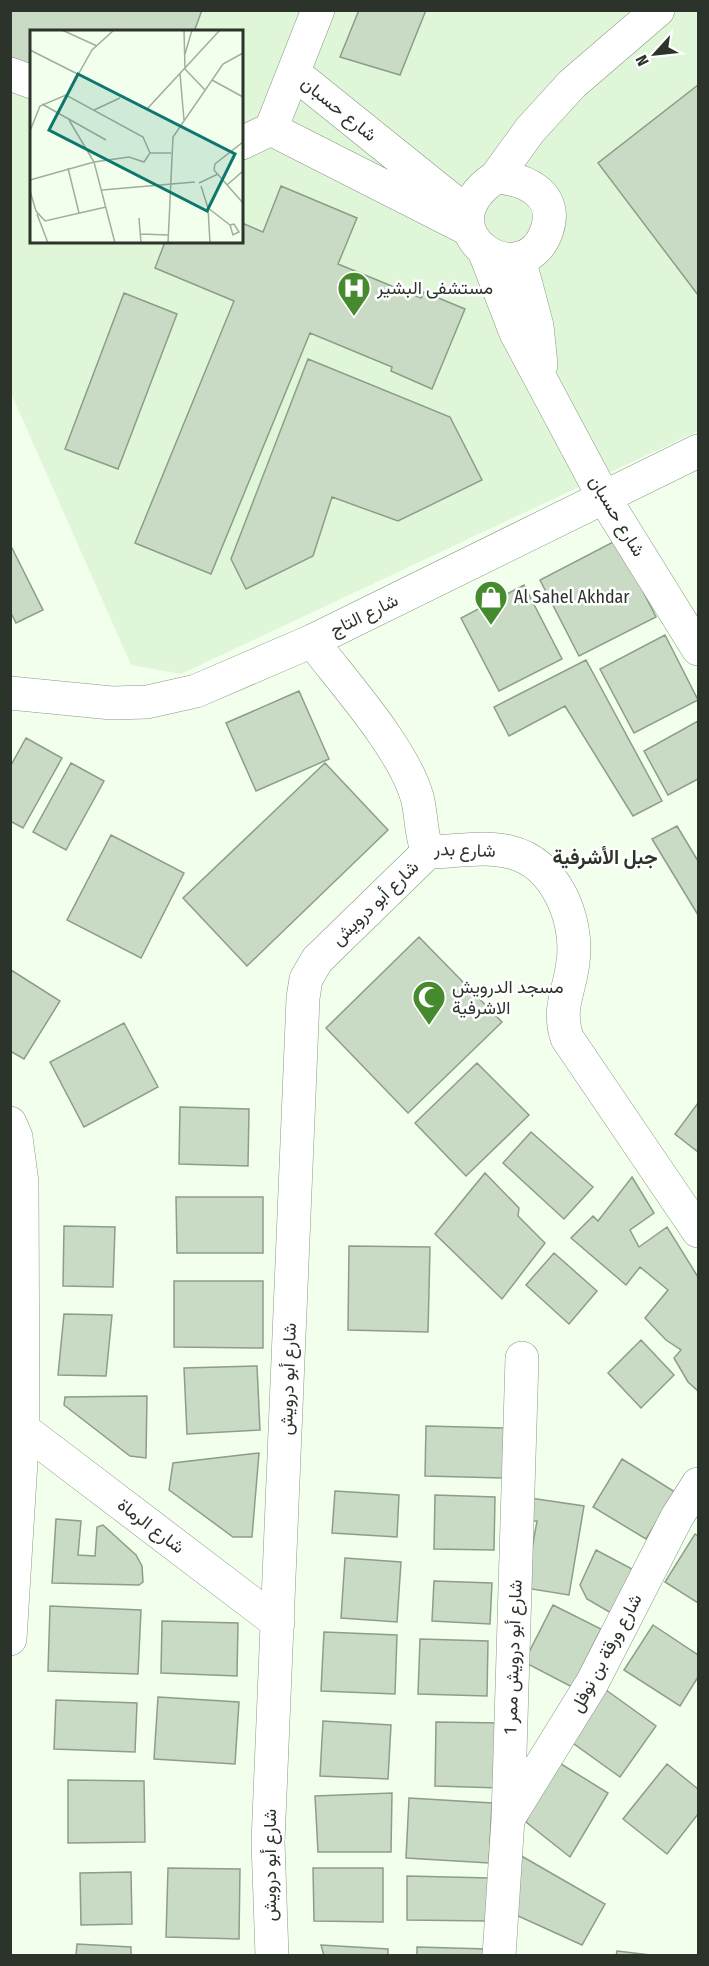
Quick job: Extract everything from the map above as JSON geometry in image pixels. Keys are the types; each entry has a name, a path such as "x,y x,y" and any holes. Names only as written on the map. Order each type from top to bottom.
{"street":[{"path":"243,143 271,129 318,10"},
{"path":"474,232 473,197 496,177 530,130 572,84 658,10"},
{"name":"شارع حسبان","path":"294,73 474,232 516,333 603,496 699,649"},
{"path":"10,74 30,81"},
{"path":"271,129 474,232 503,259 519,258 533,252 543,240 549,224 548,209 541,194 529,183 514,178 496,177"},
{"name":"شارع حسبان","path":"519,258 537,326 542,379"},
{"name":"شارع التاج","path":"10,693 112,703 147,702 196,691 312,641 603,496 699,451"},
{"name":"شارع بدر","path":"312,641 385,737 408,778 417,798 428,852 510,852 534,862 553,882 563,899 573,931 574,960 562,1007 562,1023 567,1038 699,1231"},
{"name":"شارع أبو درويش","path":"272,1956 268,1842 306,980 317,960 428,852"},
{"path":"10,1123 16,1137 22,1183 23,1429 10,1639"},
{"name":"شارع أبو درويش ممر 1","path":"499,1956 508,1819 522,1358"},
{"name":"شارع الرماة","path":"23,1429 278,1623"},
{"name":"شارع ورقة بن نوفل","path":"508,1819 592,1683 677,1517 699,1484"}],"shaded area":[{"name":"مستشفى البشير","path":"10,11 698,11 698,431 181,674 131,665 11,393"}],"building":[{"path":"10,10 202,10 195,30 30,30 30,65 10,57"},
{"path":"359,10 426,10 400,75 340,57"},
{"path":"698,85 698,295 598,163"},
{"path":"281,186 357,218 338,264 421,298 424,292 465,309 432,389 391,371 392,367 310,333 211,574 135,543 234,301 155,268 165,243 243,243 243,223 263,232"},
{"path":"124,293 177,314 118,469 65,449"},
{"path":"308,359 450,417 482,480 398,521 332,497 313,556 246,589 231,559"},
{"path":"617,540 656,617 579,656 540,580"},
{"path":"10,544 43,610 16,623 10,611"},
{"path":"524,585 562,659 499,691 461,618"},
{"path":"665,635 698,700 634,733 600,669"},
{"path":"586,660 662,801 633,816 565,706 509,736 494,707"},
{"path":"299,691 329,759 256,791 226,723"},
{"path":"698,721 698,779 668,795 644,751"},
{"path":"26,738 62,758 23,828 10,821 10,767"},
{"path":"71,763 104,781 66,850 33,832"},
{"path":"325,763 388,830 247,966 183,898"},
{"path":"677,826 698,861 698,915 652,839"},
{"path":"111,835 184,873 141,958 67,920"},
{"path":"419,937 502,1022 408,1113 326,1028"},
{"path":"11,970 60,1001 24,1059 10,1051"},
{"path":"124,1023 158,1087 84,1127 50,1062"},
{"path":"477,1063 529,1115 466,1176 415,1123"},
{"path":"698,1103 698,1152 675,1134"},
{"path":"180,1107 249,1109 248,1166 179,1164"},
{"path":"531,1132 593,1187 564,1219 503,1163"},
{"path":"485,1173 519,1208 518,1216 545,1243 502,1299 435,1234"},
{"path":"632,1177 654,1213 630,1230 639,1247 667,1227 698,1277 698,1391 688,1382 674,1358 681,1350 666,1340 645,1318 668,1290 640,1267 626,1285 571,1238 593,1216 598,1221"},
{"path":"176,1197 263,1197 263,1253 177,1253"},
{"path":"64,1226 115,1227 113,1287 63,1286"},
{"path":"349,1246 430,1247 428,1332 348,1330"},
{"path":"554,1253 597,1291 569,1324 526,1285"},
{"path":"174,1281 263,1281 263,1348 174,1347"},
{"path":"64,1314 112,1315 106,1376 58,1375"},
{"path":"641,1340 674,1375 641,1408 608,1373"},
{"path":"257,1366 260,1430 187,1434 184,1368"},
{"path":"147,1396 146,1458 130,1456 64,1405 65,1397"},
{"path":"426,1426 504,1428 503,1478 425,1476"},
{"path":"259,1453 252,1537 233,1537 169,1490 173,1463"},
{"path":"622,1459 675,1492 646,1539 593,1507"},
{"path":"335,1491 399,1495 397,1537 332,1533"},
{"path":"435,1495 495,1497 494,1550 434,1549"},
{"path":"530,1498 584,1506 569,1595 525,1588 537,1521 529,1521"},
{"path":"56,1519 81,1521 78,1555 95,1556 97,1527 103,1525 136,1555 142,1566 143,1582 139,1585 52,1583"},
{"path":"695,1534 698,1536 698,1603 665,1582"},
{"path":"596,1550 634,1570 611,1613 587,1599 580,1585"},
{"path":"345,1558 401,1562 397,1622 341,1618"},
{"path":"434,1581 492,1583 490,1624 432,1621"},
{"path":"553,1605 601,1629 572,1687 524,1662"},
{"path":"50,1606 141,1610 138,1674 48,1671"},
{"path":"162,1621 238,1623 237,1676 161,1673"},
{"path":"653,1625 698,1655 698,1677 680,1706 624,1670"},
{"path":"324,1632 397,1635 395,1694 321,1691"},
{"path":"420,1639 488,1641 487,1696 418,1694"},
{"path":"606,1690 656,1726 620,1777 570,1741"},
{"path":"158,1697 239,1702 235,1764 154,1759"},
{"path":"56,1700 137,1703 135,1752 54,1749"},
{"path":"323,1721 391,1725 388,1779 320,1776"},
{"path":"436,1722 502,1723 500,1788 435,1786"},
{"path":"553,1759 608,1793 570,1857 526,1822"},
{"path":"667,1764 698,1789 698,1814 667,1854 623,1819"},
{"path":"68,1780 144,1781 145,1842 68,1843"},
{"path":"392,1793 391,1852 318,1852 315,1796"},
{"path":"409,1798 492,1803 489,1863 406,1858"},
{"path":"518,1854 605,1904 582,1945 516,1915"},
{"path":"168,1868 240,1869 239,1939 166,1937"},
{"path":"313,1868 383,1868 383,1922 314,1921"},
{"path":"131,1872 132,1924 81,1925 80,1873"},
{"path":"407,1876 490,1878 489,1921 407,1920"},
{"path":"77,1944 131,1947 131,1956 76,1956"},
{"path":"321,1945 388,1949 388,1956 324,1956"},
{"path":"417,1947 487,1949 487,1956 417,1956"},
{"path":"617,1951 659,1956 616,1956"}],"place":[{"name":"مستشفى البشير","path":"354,317"},
{"name":"Al Sahel Akhdar","path":"491,626"},
{"name":"مسجد الدرويش الاشرفية","path":"429,1026"}],"district":[{"name":"جبل الأشرفية","path":"605,857"}]}
